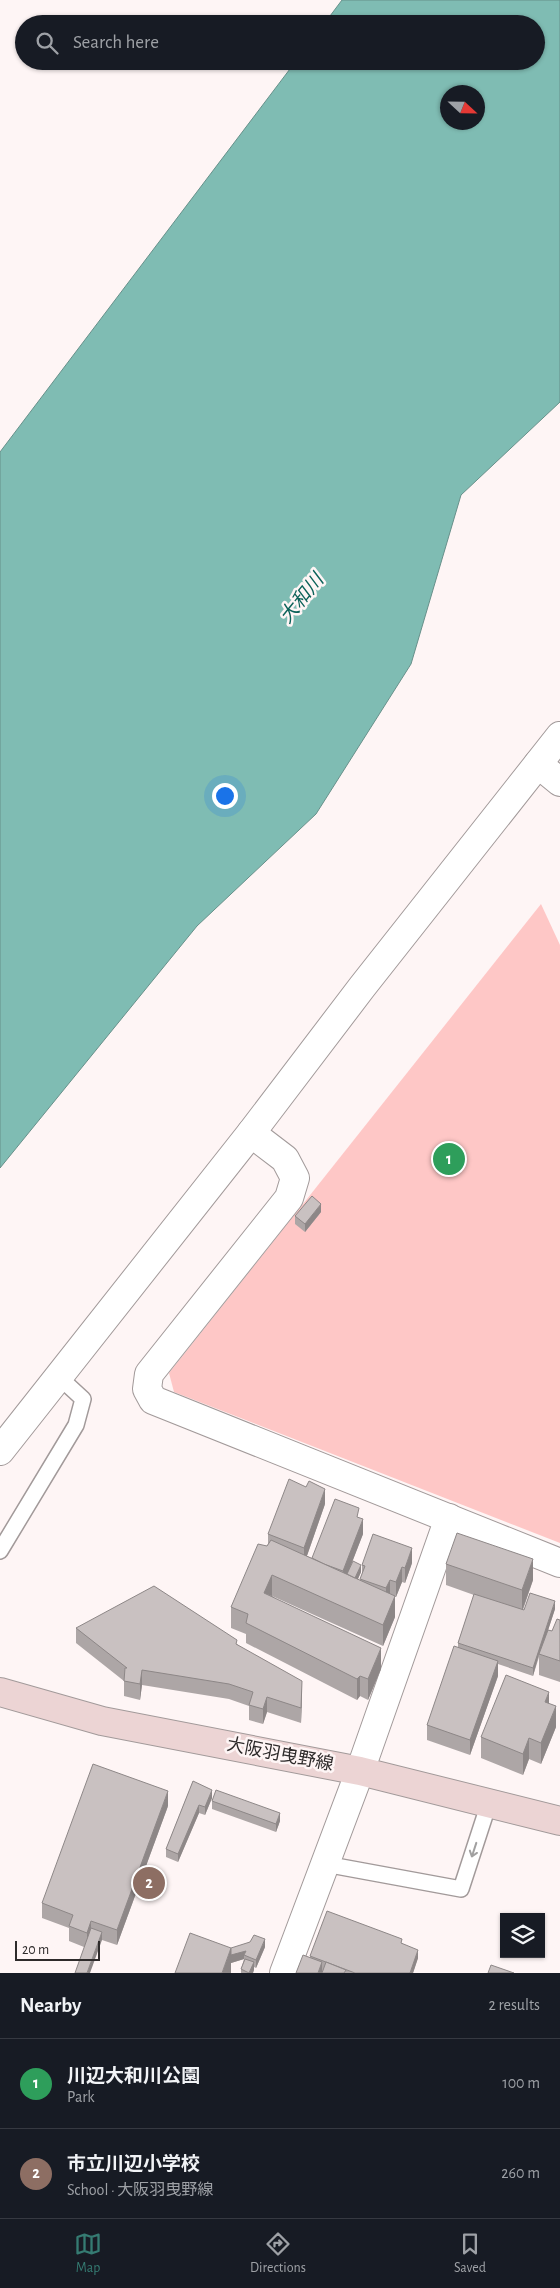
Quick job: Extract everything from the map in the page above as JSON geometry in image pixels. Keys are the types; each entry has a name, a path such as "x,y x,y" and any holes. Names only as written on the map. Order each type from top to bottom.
{"main road":[{"name":"大阪羽曳野線","path":"0,1692 102,1721 360,1771 560,1822"}],"street":[{"path":"0,1451 251,1133 362,987 560,736"},
{"path":"538,764 560,782"},
{"path":"251,1133 285,1159 295,1178 288,1198 149,1374 147,1389 152,1400 560,1563"},
{"path":"284,1973 360,1771 449,1518"}],"lane":[{"path":"0,1551 76,1424 83,1399 58,1376"},
{"path":"325,1864 461,1889 489,1803"}],"shaded area":[{"path":"541,904 560,945 560,1543 174,1392 169,1373"}],"water":[{"name":"大和川","path":"342,0 560,0 560,402 461,495 411,664 316,814 197,926 0,1168 0,452 289,70 545,70 545,15 331,15"}],"building":[{"path":"312,1196 321,1204 305,1224 295,1216"},
{"path":"289,1479 306,1487 309,1481 325,1489 304,1548 268,1534"},
{"path":"335,1499 359,1508 357,1517 363,1519 343,1571 312,1558"},
{"path":"457,1533 533,1559 522,1590 446,1564"},
{"path":"373,1534 412,1548 405,1568 402,1567 396,1582 390,1580 386,1588 360,1579 365,1566 362,1565"},
{"path":"271,1540 395,1596 383,1625 272,1575 264,1593 381,1648 368,1679 360,1676 357,1679 246,1623 248,1614 231,1607 258,1544 267,1546"},
{"path":"353,1561 361,1565 355,1578 347,1574"},
{"path":"154,1586 237,1640 236,1644 302,1681 301,1708 267,1697 263,1709 249,1705 253,1692 229,1684 142,1670 140,1684 124,1681 125,1668 127,1668 76,1628"},
{"path":"530,1593 555,1601 533,1668 458,1643 474,1594 524,1610"},
{"path":"557,1619 560,1620 560,1661 539,1654 548,1630 552,1631"},
{"path":"454,1646 498,1661 470,1740 427,1725"},
{"path":"506,1675 549,1692 545,1702 556,1706 541,1743 529,1738 523,1754 481,1737"},
{"path":"93,1764 168,1791 117,1930 91,1921 87,1933 69,1926 73,1915 42,1903"},
{"path":"193,1781 212,1790 205,1807 199,1805 178,1854 166,1849"},
{"path":"216,1790 280,1813 276,1824 212,1801"},
{"path":"327,1911 402,1939 401,1943 418,1950 410,1973 355,1973 310,1956"},
{"path":"91,1928 102,1932 87,1973 75,1973"},
{"path":"190,1933 231,1948 222,1973 175,1973"},
{"path":"254,1935 265,1939 256,1960 244,1955 246,1951 231,1955 231,1948 250,1942"},
{"path":"303,1955 322,1962 318,1973 296,1973"},
{"path":"245,1959 254,1962 249,1973 241,1969"},
{"path":"326,1962 346,1970 344,1973 322,1973"},
{"path":"491,1965 514,1973 488,1973"}],"place":[{"name":"川辺大和川公園","path":"449,1159"},
{"name":"市立川辺小学校","path":"149,1883"}]}
